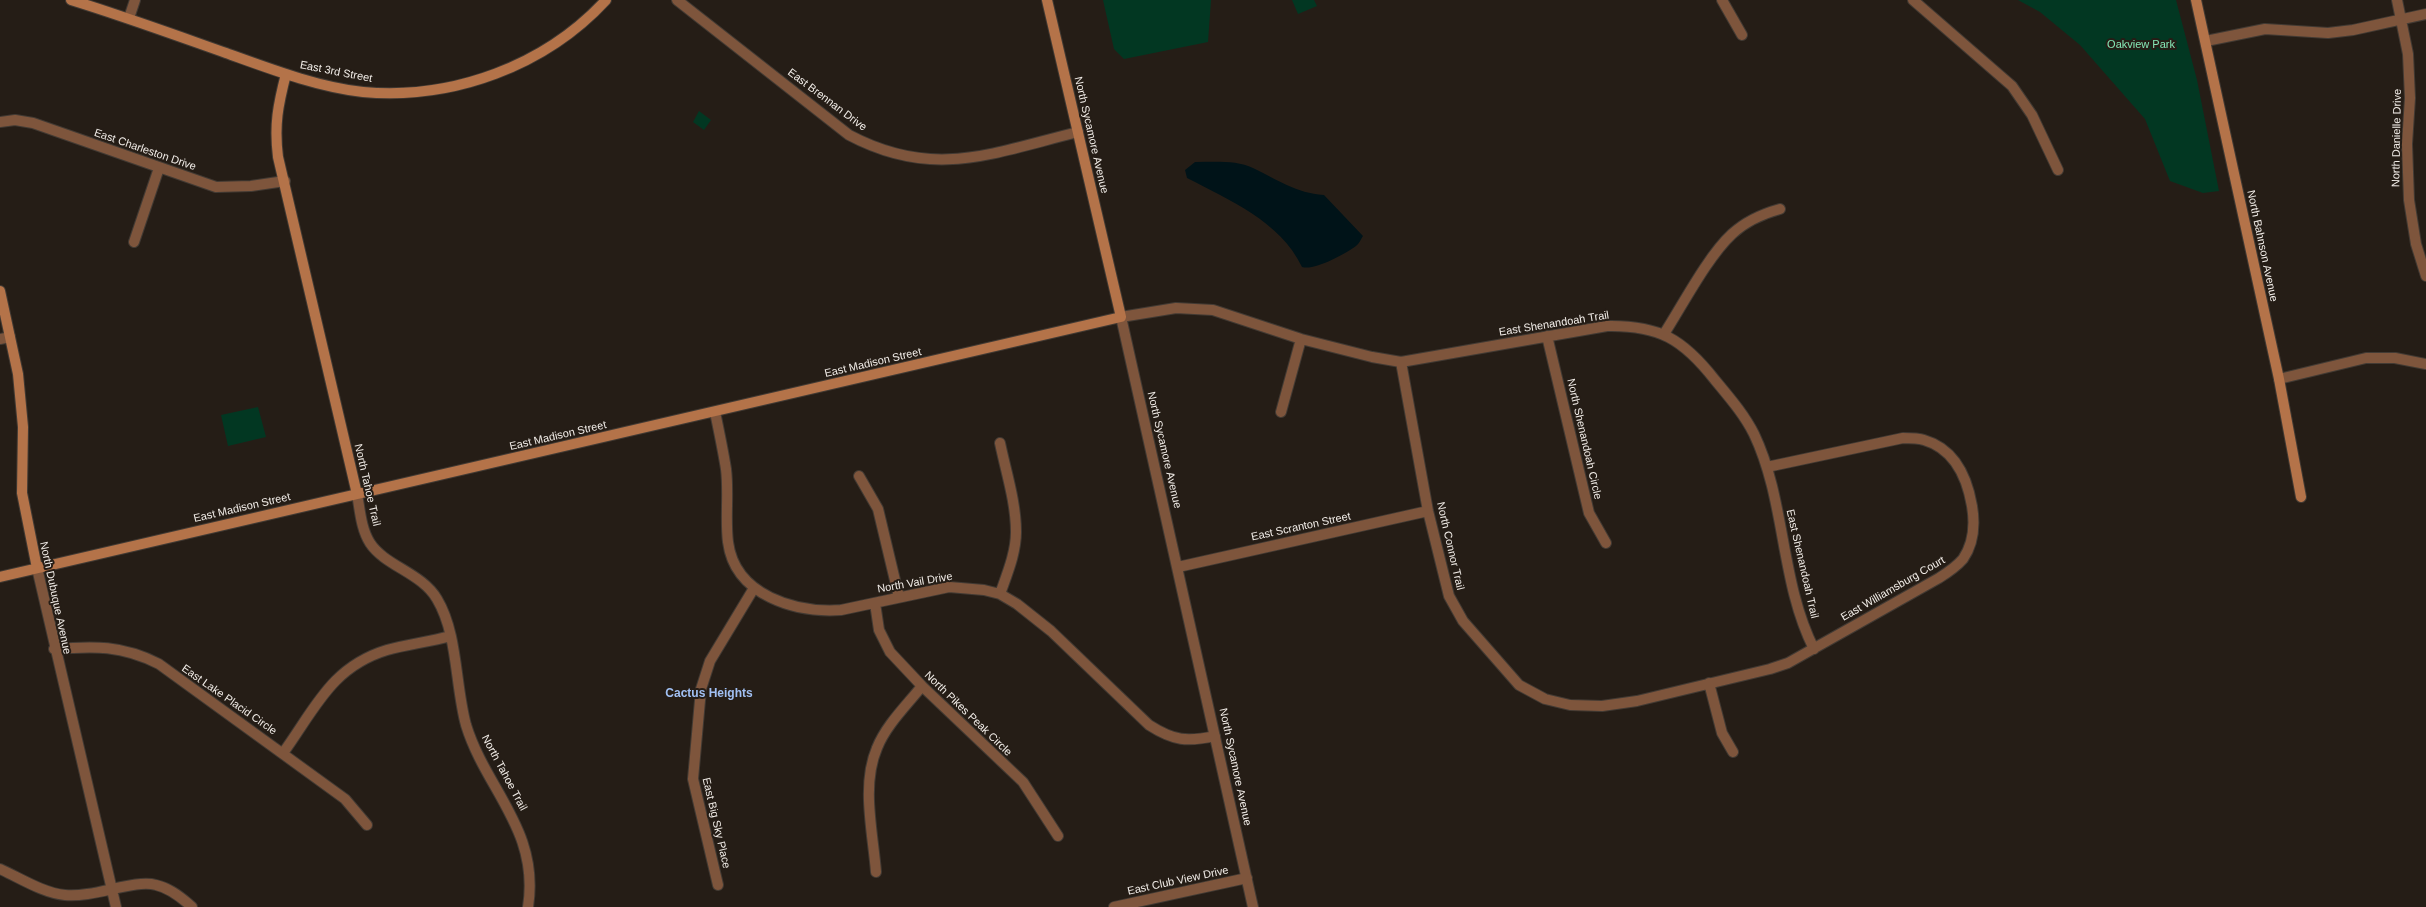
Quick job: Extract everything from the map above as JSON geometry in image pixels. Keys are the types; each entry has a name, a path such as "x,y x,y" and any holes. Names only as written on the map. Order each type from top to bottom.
{"street":[{"name":"East 3rd Street","path":"71,0 129,18 286,74 362,92 407,92 447,88 511,69 546,50 575,30 606,0"},
{"path":"129,18 135,0"},
{"name":"East Brennan Drive","path":"677,0 849,134 873,147 902,156 940,161 966,160 1078,132"},
{"name":"North Sycamore Avenue","path":"1047,0 1178,566 1253,907"},
{"path":"1722,0 1742,35"},
{"path":"1913,0 2012,86 2032,115 2058,170"},
{"name":"North Bahnson Avenue","path":"2196,0 2279,379 2301,497"},
{"name":"North Danielle Drive","path":"2397,0 2408,54 2410,98 2407,144 2409,200 2416,244 2426,276"},
{"path":"2206,41 2265,29 2328,33 2353,30 2426,14"},
{"name":"North Tahoe Trail","path":"286,74 276,111 275,134 357,494 363,527 372,545 428,587 445,613 467,727 479,754 514,818 522,838 530,877 528,907"},
{"name":"East Charleston Drive","path":"0,122 15,120 33,123 216,187 251,186 285,181"},
{"path":"134,242 159,168"},
{"path":"1664,334 1713,258 1731,234 1761,215 1780,209"},
{"name":"North Dubuque Avenue","path":"0,291 5,338 22,402 22,493 54,649 116,907"},
{"name":"East Shenandoah Trail","path":"1121,317 1176,308 1213,310 1301,339 1372,357 1401,362 1607,326 1634,327 1664,334 1692,354 1735,405 1754,433 1767,467 1803,624 1814,649"},
{"name":"East Madison Street","path":"0,576 1121,317"},
{"name":"North Shenandoah Circle","path":"1547,336 1589,513 1606,543"},
{"path":"1281,412 1301,339"},
{"path":"2279,379 2366,358 2395,358 2426,364"},
{"name":"North Connor Trail","path":"1401,362 1428,511 1445,585 1456,611 1494,658 1519,685 1545,699 1570,705 1602,706 1637,701 1709,684"},
{"name":"North Vail Drive","path":"715,412 726,470 728,543 735,562 754,588 778,603 811,610 841,610 949,587 984,590 1000,594 1017,604 1051,631 1149,725 1181,740 1197,740 1215,736"},
{"name":"East Williamsburg Court","path":"1709,684 1788,663 1814,649 1919,589 1959,563 1969,547 1973,534 1974,521 1968,484 1955,461 1937,446 1924,440 1903,438 1767,467"},
{"path":"1000,444 1015,512 1016,532 1014,551 1000,594"},
{"path":"859,476 878,509 899,597"},
{"name":"East Scranton Street","path":"1178,566 1428,511"},
{"name":"East Big Sky Place","path":"718,885 693,779 701,689 710,661 754,588"},
{"name":"North Pikes Peak Circle","path":"875,603 879,630 890,652 922,686 1023,782 1058,836"},
{"path":"283,753 329,687 350,668 387,650 450,636"},
{"name":"East Lake Placid Circle","path":"54,649 110,647 146,658 283,753 345,799 366,825"},
{"path":"1709,684 1722,733 1733,752"},
{"path":"876,872 869,786 871,766 877,747 886,731 922,686"},
{"path":"0,870 48,891 64,895 81,896 143,884 155,884 168,889 192,907"},
{"name":"East Club View Drive","path":"1114,907 1247,878"}],"green space":[{"path":"1103,0 1211,0 1208,42 1124,59 1114,49"},
{"path":"1292,0 1314,0 1317,6 1298,14"},
{"name":"Oakview Park","path":"2018,0 2176,0 2197,80 2219,191 2203,193 2170,181 2145,119 2080,45 2040,12"},
{"path":"699,111 711,120 704,130 693,122"},
{"path":"258,407 266,437 228,446 221,415"}],"shaded area":[{"path":"1195,162 1225,162 1247,165 1296,189 1324,195 1363,236 1357,245 1337,257 1314,267 1302,267 1281,237 1267,224 1236,204 1187,178 1185,170"}],"district":[{"name":"Cactus Heights","path":"709,694"}]}
